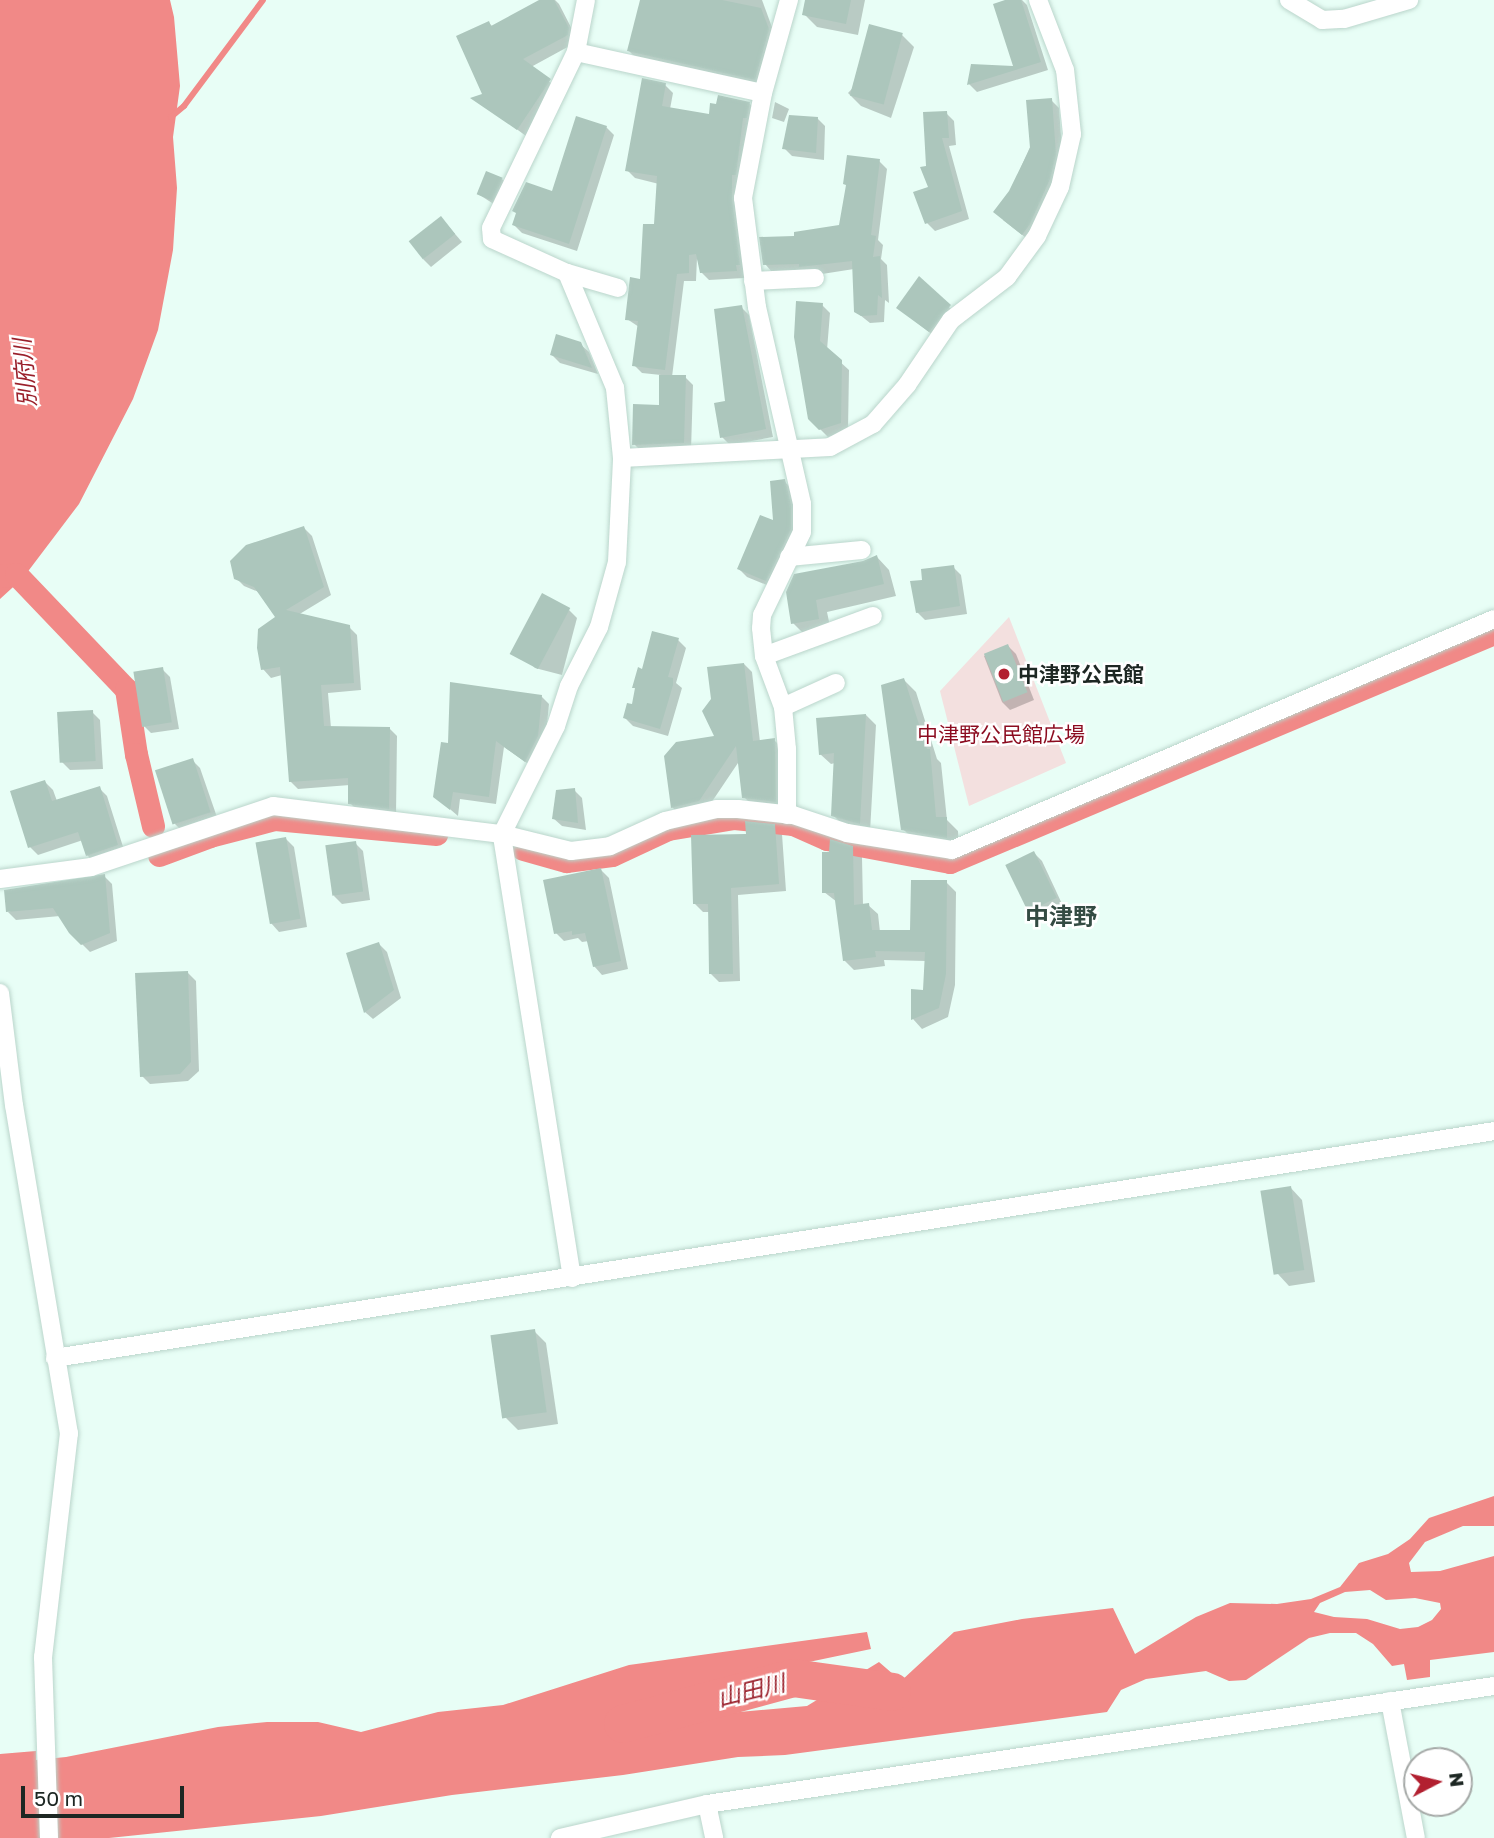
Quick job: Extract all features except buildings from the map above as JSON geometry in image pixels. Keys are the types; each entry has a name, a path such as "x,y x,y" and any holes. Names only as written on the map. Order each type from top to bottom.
{"street":[{"path":"586,0 576,51 491,228 492,239 567,273 618,288"},
{"path":"787,815 787,749 783,708 764,656 762,614 803,532 802,504 757,307 743,198 764,93 789,0"},
{"path":"622,458 830,447 873,424 907,385 951,320 1007,277 1037,236 1060,187 1072,134 1065,69 1038,0"},
{"path":"1289,0 1322,20 1343,19 1409,0"},
{"path":"576,51 764,93"},
{"path":"567,273 615,388 622,458 617,562 599,627 569,686 556,726 502,834 572,1278"},
{"path":"753,281 815,278"},
{"path":"789,557 862,550"},
{"path":"764,656 873,616"},
{"path":"0,879 91,867 272,806 502,834 571,851 610,846 665,821 717,809 787,815 847,833 953,850 1494,619"},
{"path":"783,708 836,683"},
{"path":"0,993 55,1358 69,1433 43,1657 49,1838"},
{"path":"55,1358 1494,1130"},
{"path":"560,1838 707,1804 1494,1686"},
{"path":"1390,1701 1416,1838"},
{"path":"707,1804 714,1838"}],"green space":[{"name":"中津野公民館広場","path":"1009,617 1066,763 969,806 940,691"}],"water":[{"name":"別府川","path":"0,0 170,0 180,86 173,137 177,188 173,250 158,330 133,399 79,504 23,578 0,599"},
{"path":"1494,1496 1494,1526 1463,1526 1425,1542 1409,1563 1411,1572 1440,1571 1494,1556 1494,1652 1430,1660 1430,1677 1407,1680 1404,1664 1392,1666 1373,1644 1356,1633 1330,1633 1309,1638 1246,1680 1229,1681 1206,1671 1146,1679 1121,1690 1107,1712 785,1755 738,1757 623,1775 452,1795 321,1816 109,1838 0,1838 0,1754 36,1751 36,1760 66,1757 218,1727 267,1722 318,1722 361,1732 438,1712 503,1705 629,1665 867,1632 871,1649 804,1663 687,1699 673,1710 728,1713 807,1706 879,1662 901,1681 954,1632 1022,1619 1113,1608 1135,1654 1196,1617 1230,1603 1277,1604 1311,1599 1340,1587 1359,1563 1388,1554 1410,1539 1429,1518","holes":["1370,1590 1386,1600 1415,1598 1440,1603 1441,1609 1432,1620 1418,1627 1400,1629 1367,1619 1334,1617 1314,1612 1320,1603 1345,1592"]}],"waterway":[{"path":"171,117 184,106 263,0"},
{"path":"0,576 16,574 126,689 136,754 153,826"},
{"path":"523,849 566,861 612,855 668,829 734,818 793,824 827,839 950,862 1494,633"},
{"path":"159,855 210,836 275,819 436,834"},
{"name":"山田川","path":"623,1724 793,1678 892,1692"}],"place":[{"name":"中津野公民館","path":"1004,674"}],"district":[{"name":"中津野","path":"1061,916"}]}
